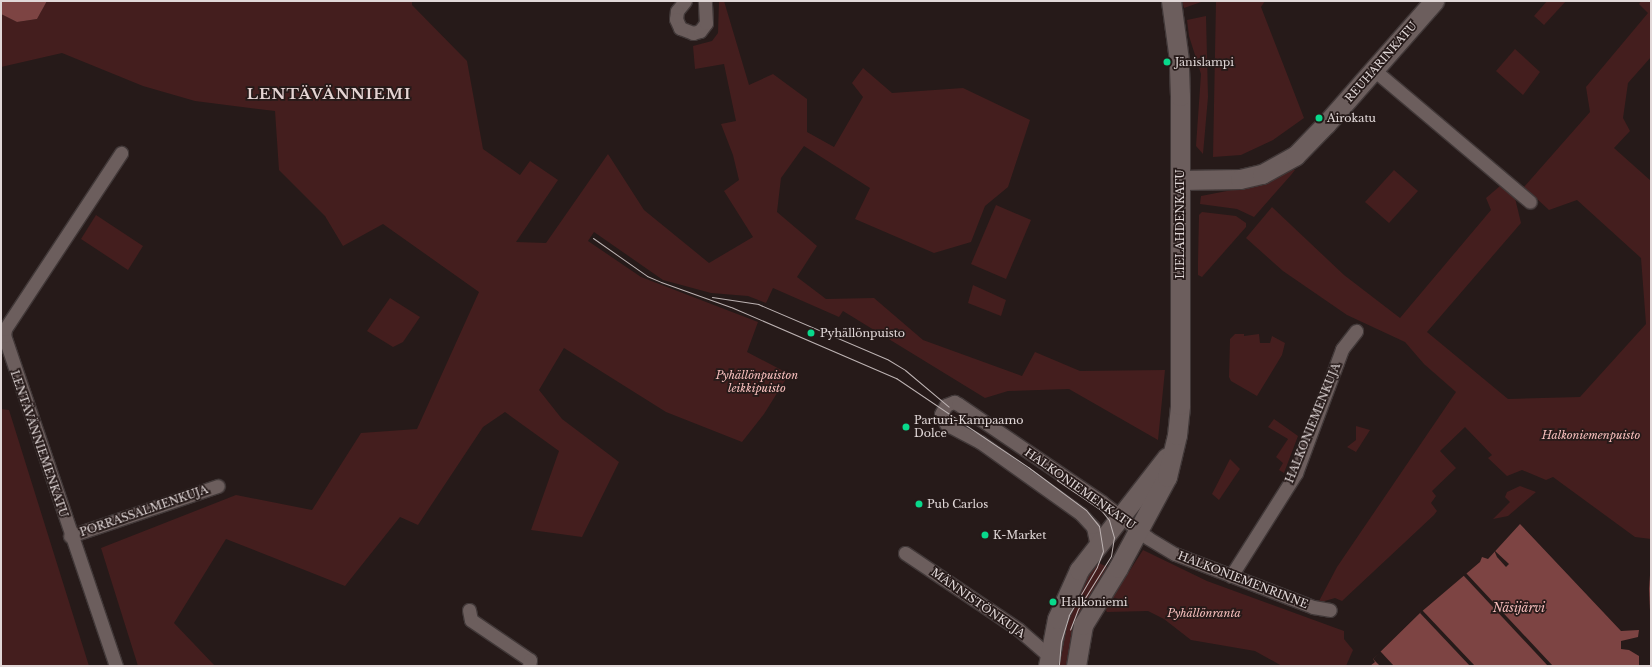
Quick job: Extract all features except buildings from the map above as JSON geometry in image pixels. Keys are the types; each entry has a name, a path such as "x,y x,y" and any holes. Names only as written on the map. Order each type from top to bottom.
{"main road":[{"name":"LIELAHDENKATU","path":"1076,666 1083,625 1139,531 1167,477 1175,446 1180,405 1179,60 1171,1"},
{"name":"REUHARINKATU","path":"1180,180 1240,179 1262,174 1282,164 1309,143 1434,1"},
{"path":"1048,661 1062,604 1079,570 1175,446"}],"street":[{"path":"685,1 677,11 676,19 680,28 693,33 700,31 706,23 705,1"},
{"path":"1374,70 1530,202"},
{"name":"LENTÄVÄNNIEMENKATU","path":"116,666 70,536 4,336 5,329 121,153"},
{"name":"HALKONIEMENKUJA","path":"1231,576 1296,473 1342,349 1356,331"},
{"name":"HALKONIEMENKATU","path":"1097,546 1093,527 1081,514 987,447 946,424 941,414 946,405 954,402 958,404 1139,531"},
{"name":"PORRASSALMENKUJA","path":"70,536 218,486"},
{"name":"HALKONIEMENRINNE","path":"1139,531 1175,554 1313,607 1330,610"},
{"name":"MÄNNISTÖNKUJA","path":"905,553 1018,629 1048,661"},
{"path":"468,610 471,620 530,660 530,666"}],"green space":[{"name":"Pyhällönpuiston leikkipuisto","path":"47,1 412,1 412,5 467,61 483,149 520,175 530,161 558,180 516,242 546,243 608,154 644,210 709,263 753,237 724,191 739,180 733,155 721,124 736,121 724,64 695,69 693,46 712,41 718,33 719,1 724,1 749,85 773,74 807,99 807,132 834,147 863,97 852,83 863,68 892,93 963,88 1030,120 1008,187 985,206 971,242 934,253 855,219 870,188 804,146 781,178 777,212 817,246 797,277 826,299 874,298 923,340 1022,376 1035,352 1080,371 1165,370 1158,440 1069,389 1008,391 985,398 843,311 839,317 773,288 766,303 748,296 711,293 663,280 594,232 588,241 641,277 758,322 747,352 789,374 764,414 742,442 666,412 564,348 539,390 562,419 619,462 582,537 531,530 559,451 505,412 483,427 418,525 400,517 345,586 226,539 174,623 215,666 138,666 101,548 236,495 312,510 361,433 417,429 479,292 383,224 343,246 325,216 279,170 275,111 195,101 143,86 62,53 1,67 1,14 17,22 37,19"},
{"path":"1182,1 1204,1 1184,8"},
{"path":"1216,1 1265,1 1261,7 1304,118 1273,140 1241,155 1213,157"},
{"path":"1547,1 1566,1 1544,25 1534,16"},
{"name":"Halkoniemenpuisto","path":"1641,1 1651,1 1651,57 1628,83 1623,118 1630,131 1614,148 1651,181 1651,539 1635,537 1553,477 1546,480 1522,470 1507,476 1488,458 1492,455 1465,427 1440,451 1456,468 1432,491 1436,496 1431,503 1437,511 1434,515 1342,601 1335,598 1318,603 1337,567 1456,392 1424,364 1405,342 1347,315 1283,271 1246,238 1272,207 1344,275 1400,318 1491,210 1486,198 1500,186 1515,198 1521,223 1427,332 1508,399 1580,397 1646,324 1641,258 1577,200 1549,210 1524,187 1590,112 1586,87 1648,13 1639,4"},
{"path":"1206,16 1208,97 1203,154 1196,146 1201,74 1189,36 1187,20"},
{"path":"1515,49 1540,72 1523,95 1496,71"},
{"path":"1295,170 1254,217 1237,209 1200,204 1201,196 1258,185"},
{"path":"1394,170 1418,191 1389,223 1365,202"},
{"path":"1191,197 1189,421 1186,420 1187,202"},
{"path":"996,205 1031,220 1006,279 971,264"},
{"path":"1202,212 1236,216 1246,223 1246,227 1202,277 1198,275 1198,262 1199,215"},
{"path":"96,215 143,246 128,270 81,239"},
{"path":"973,285 1006,300 1001,316 968,303"},
{"path":"390,298 420,317 403,342 393,347 367,331"},
{"path":"1235,334 1244,334 1244,336 1259,334 1260,343 1270,343 1272,336 1285,343 1282,355 1257,396 1231,381 1229,377 1230,339"},
{"path":"1,409 9,410 89,666 1,666"},
{"path":"1274,419 1298,436 1284,473 1279,470 1283,463 1276,457 1288,439 1268,427"},
{"path":"1356,426 1370,430 1356,452 1347,447 1356,440"},
{"path":"1230,459 1240,469 1219,500 1212,494"},
{"path":"1520,486 1536,492 1508,516 1493,519 1510,502 1505,497 1507,492"},
{"name":"Pyhällönranta","path":"1143,550 1207,581 1344,631 1344,639 1353,650 1346,666 1282,666 1255,651 1191,640 1164,619 1148,611 1107,612 1105,609"},
{"path":"1092,560 1112,569 1072,666 1052,666 1055,643"}],"water":[{"path":"1,1 47,1 37,19 17,22 1,14"},
{"name":"Näsijärvi","path":"1520,524 1621,631 1639,630 1638,637 1621,641 1621,649 1629,650 1639,656 1639,666 1370,666 1375,662 1373,659 1420,613 1480,562 1482,557 1488,559"},
{"path":"1651,562 1651,632 1649,589"}],"pier":[{"path":"1494,550 1509,564 1506,567 1497,557"},
{"path":"1464,571 1553,666 1548,666 1463,575"},
{"path":"1422,610 1475,666 1470,666 1420,613"},
{"path":"1380,651 1394,666 1380,666 1373,659"}],"tram line":[{"path":"593,238 647,276 731,307 896,378 1028,467 1086,510 1099,526 1103,551 1097,567 1069,615 1061,641 1059,666"},
{"path":"712,297 758,304 887,359 905,370 949,407"},
{"path":"1057,480 1101,510 1109,520 1114,537 1111,556 1078,609 1070,630"}],"place":[{"name":"Jänislampi","path":"1167,62"},
{"name":"Airokatu","path":"1319,118"},
{"name":"Pyhällönpuisto","path":"811,333"},
{"name":"Parturi-Kampaamo Dolce","path":"906,427"},
{"name":"Pub Carlos","path":"919,504"},
{"name":"K-Market","path":"985,535"},
{"name":"Halkoniemi","path":"1053,602"}],"district":[{"name":"LENTÄVÄNNIEMI","path":"329,94"}]}
